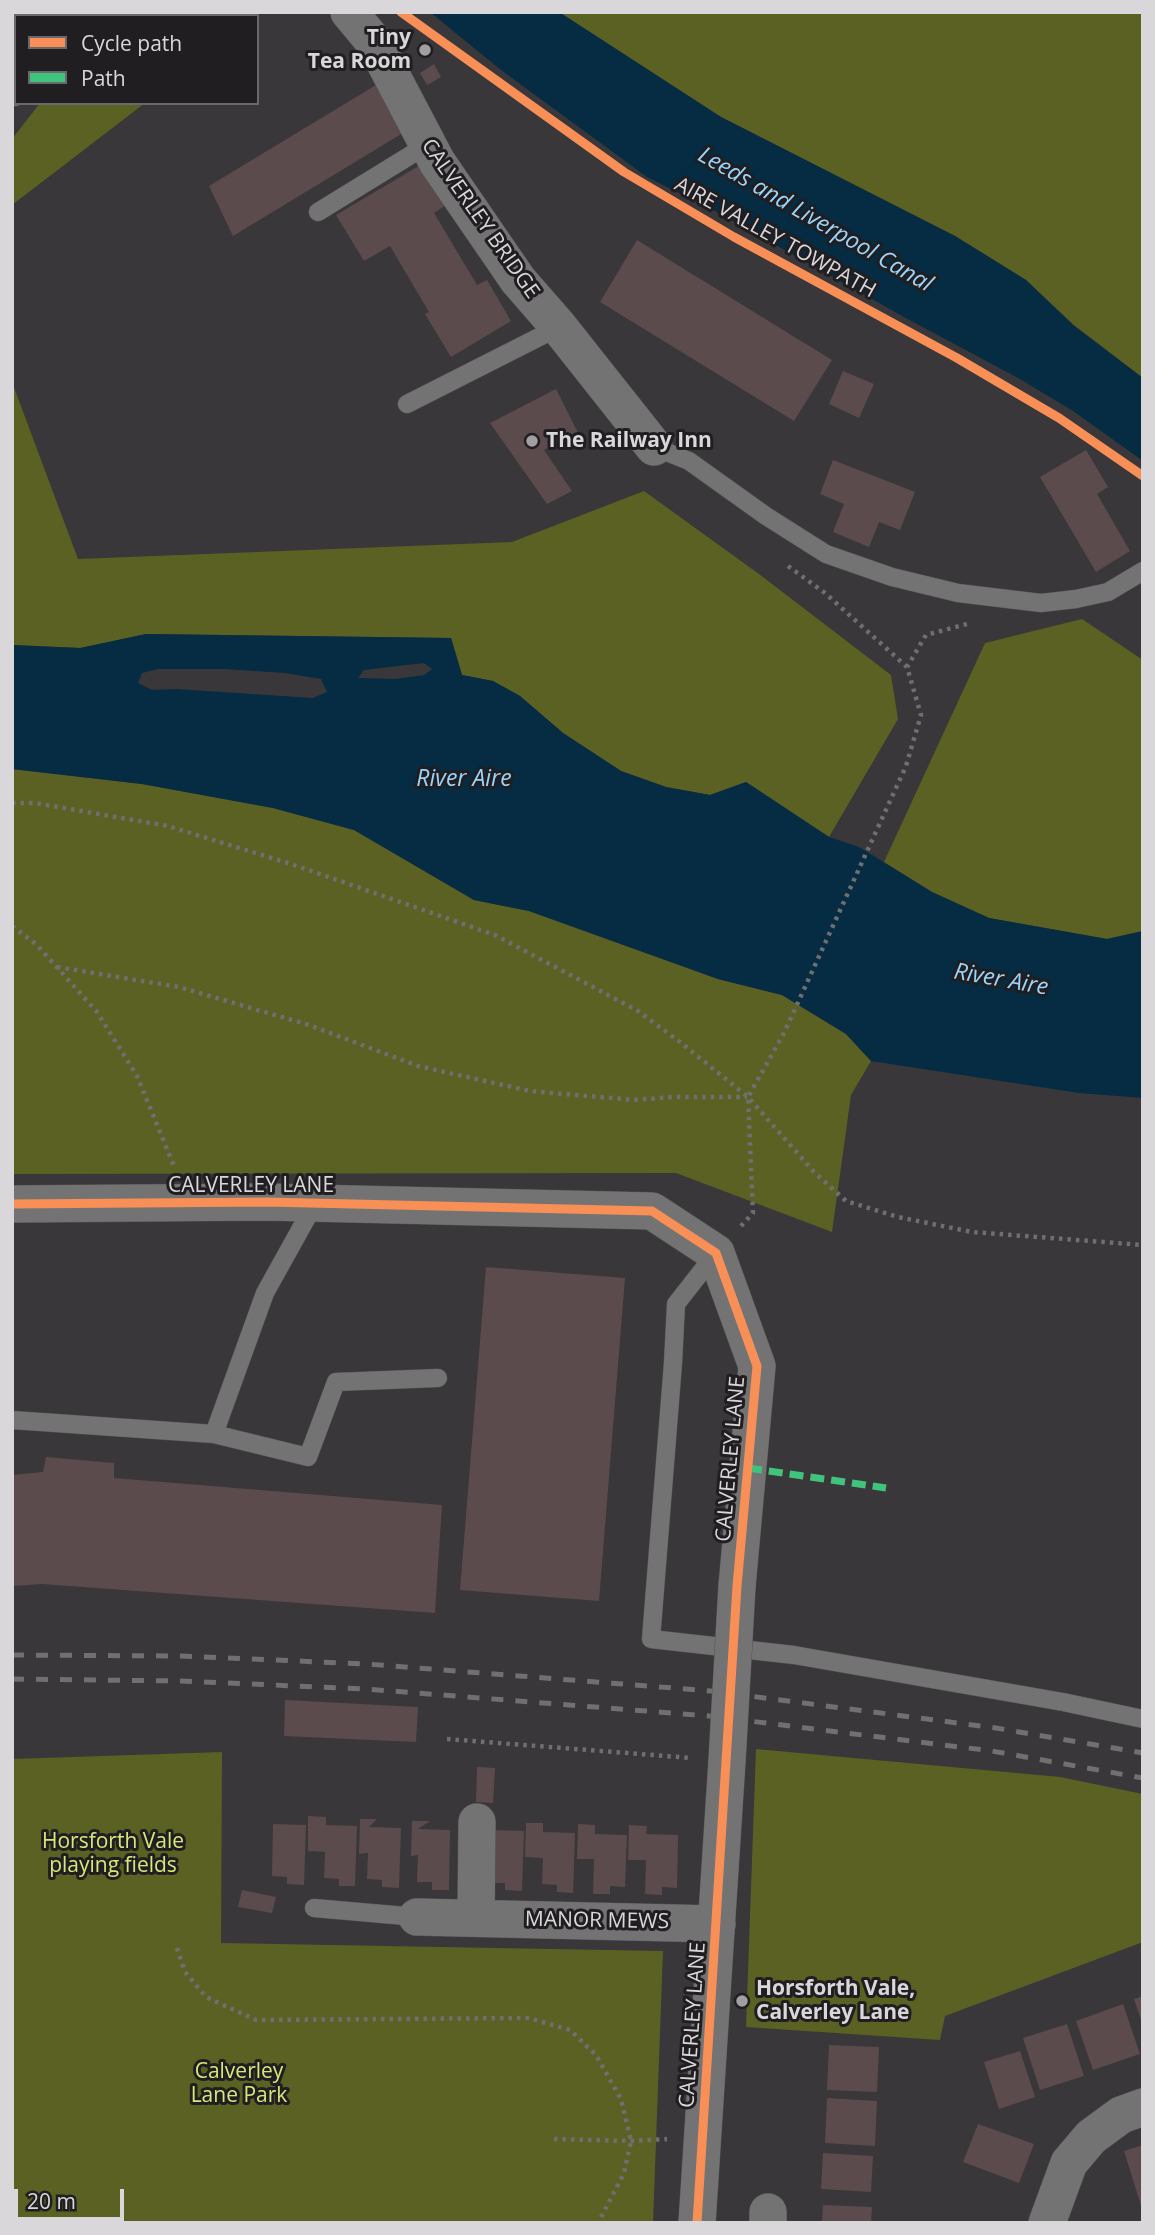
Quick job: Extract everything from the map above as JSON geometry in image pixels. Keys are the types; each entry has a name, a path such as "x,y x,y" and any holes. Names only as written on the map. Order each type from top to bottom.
{"street":[{"name":"CALVERLEY BRIDGE","path":"349,12 374,42 436,162 518,280 559,327 654,447"},
{"name":"CALVERLEY LANE","path":"12,1204 315,1203 652,1211 716,1252 757,1366 737,1586 697,2223"},
{"path":"476,1918 477,1822"},
{"name":"MANOR MEWS","path":"417,1917 717,1924"},
{"path":"1047,2223 1069,2163 1091,2137 1121,2115 1143,2107"}],"lane":[{"path":"318,212 427,145"},
{"path":"407,404 559,327"},
{"path":"654,447 689,461 766,516 826,554 892,578 958,593 1041,603 1108,592 1143,571"},
{"path":"214,1433 265,1293 315,1203"},
{"path":"716,1252 676,1304 651,1639 794,1655 1143,1719"},
{"path":"12,1420 214,1433 308,1457 336,1382 438,1378"},
{"path":"314,1908 417,1917"}],"path":[{"path":"716,1252 753,1213 748,1097 784,1033 906,766 921,715 907,667 926,635 977,621"},
{"path":"12,803 35,803 168,826 495,935 638,1011 748,1097 814,1172 846,1201 898,1217 972,1233 1143,1245"},
{"path":"12,926 37,945 97,1012 137,1076 188,1203"},
{"path":"57,967 179,987 309,1025 418,1066 530,1091 634,1100 748,1097"},
{"path":"447,1739 691,1758"},
{"path":"177,1948 185,1972 206,1997 256,2020 529,2018 570,2030 596,2055 621,2099 631,2141 624,2173 598,2223"},
{"path":"554,2139 631,2141 703,2137"}],"green space":[{"path":"166,12 166,14 112,14"},
{"path":"559,12 1143,12 1143,378 1074,325 1026,280 955,236 721,117"},
{"path":"38,105 142,105 12,205 12,139"},
{"path":"12,382 78,559 512,542 644,491 759,574 891,675 898,719 829,837 746,782 710,795 666,787 621,771 563,733 520,696 493,681 462,675 451,638 146,634 81,648 12,645"},
{"path":"1082,619 1143,660 1143,931 1107,939 989,918 932,892 884,862 985,643"},
{"path":"12,769 142,784 273,808 354,830 474,900 529,911 718,979 782,995 846,1034 871,1061 851,1095 832,1232 676,1173 12,1174"},
{"path":"756,1749 1060,1777 1143,1794 1143,1942 945,2016 940,2040 746,2027"},
{"name":"Calverley Lane Park","path":"222,1752 221,1943 663,1951 653,2223 12,2223 12,1759"}],"water":[{"name":"Leeds and Liverpool Canal","path":"430,12 559,12 721,117 955,236 1026,280 1074,326 1143,378 1143,461 1073,411 1020,379 717,212 647,177 501,70"},
{"name":"River Aire","path":"146,634 451,638 462,675 493,681 520,696 563,733 621,771 666,787 710,795 746,782 829,837 859,847 932,892 989,918 1107,939 1143,931 1143,1098 1079,1093 871,1061 846,1034 782,995 718,979 529,911 474,900 354,830 273,808 142,784 12,769 12,645 80,648","holes":["424,663 432,669 424,675 395,679 358,678 364,670","158,669 285,673 321,679 327,692 313,698 176,689 152,690 138,683 142,673"]}],"building":[{"path":"434,64 441,77 427,85 420,73"},
{"path":"376,85 403,133 233,236 209,186"},
{"path":"422,164 446,205 434,213 477,285 487,280 511,321 451,357 425,314 429,312 390,246 364,261 336,215"},
{"path":"637,240 832,360 794,421 600,302"},
{"path":"843,371 874,384 859,418 829,404"},
{"name":"The Railway Inn","path":"556,389 578,433 544,450 572,491 547,504 490,423"},
{"path":"1086,450 1108,487 1097,494 1130,551 1096,572 1040,477"},
{"path":"833,460 915,492 900,530 879,522 869,547 833,532 844,504 820,494"},
{"path":"486,1267 625,1278 599,1601 460,1590"},
{"path":"46,1457 114,1463 114,1478 442,1505 435,1613 42,1584 12,1586 12,1475 43,1472"},
{"path":"285,1700 418,1707 416,1742 284,1736"},
{"path":"477,1767 495,1768 493,1803 476,1802"},
{"path":"308,1816 326,1817 326,1825 357,1826 355,1886 339,1886 339,1879 324,1878 325,1852 308,1851"},
{"path":"360,1819 377,1819 369,1827 401,1828 399,1888 382,1887 382,1880 367,1879 368,1853 359,1854"},
{"path":"412,1821 430,1821 418,1829 450,1830 449,1890 432,1890 432,1882 417,1882 418,1855 411,1856"},
{"path":"526,1823 543,1823 543,1832 575,1833 573,1893 557,1892 557,1885 542,1884 543,1858 525,1857"},
{"path":"273,1824 306,1825 304,1885 287,1884 287,1877 272,1876"},
{"path":"578,1824 595,1825 595,1834 627,1835 625,1887 610,1886 610,1894 593,1894 594,1859 577,1859"},
{"path":"629,1825 647,1826 646,1834 678,1835 677,1888 662,1887 662,1895 645,1894 646,1860 628,1860"},
{"path":"492,1830 524,1831 522,1891 505,1890 505,1883 490,1883"},
{"path":"242,1890 276,1897 272,1913 238,1907"},
{"path":"1143,1996 1143,2023 1142,2023 1134,1999"},
{"path":"1123,2004 1140,2054 1093,2070 1076,2021"},
{"path":"1067,2024 1084,2076 1040,2090 1023,2038"},
{"path":"829,2045 879,2047 877,2092 827,2090"},
{"path":"1020,2051 1035,2097 999,2109 984,2062"},
{"path":"827,2098 877,2101 875,2146 825,2143"},
{"path":"978,2124 1034,2144 1019,2183 963,2162"},
{"path":"1143,2145 1143,2209 1142,2209 1124,2151"},
{"path":"823,2153 873,2156 871,2192 821,2189"},
{"path":"823,2205 872,2207 871,2223 822,2223"}],"railway":[{"path":"12,1655 181,1656 367,1664 711,1691 996,1728 1143,1753"},
{"path":"12,1679 180,1681 366,1689 709,1716 992,1751 1143,1778"}],"marked path":[{"path":"748,1468 886,1488"}],"cycle path":[{"name":"AIRE VALLEY TOWPATH","path":"401,12 624,172 734,237 957,358 1059,418 1143,476"},
{"path":"12,1204 267,1202 652,1211 716,1253 757,1366 737,1586 697,2223"}],"place":[{"name":"Tiny Tea Room","path":"425,50"},
{"name":"The Railway Inn","path":"532,441"},
{"name":"Horsforth Vale, Calverley Lane","path":"742,2001"}],"park label":[{"name":"Horsforth Vale playing fields","path":"113,1854"}]}
